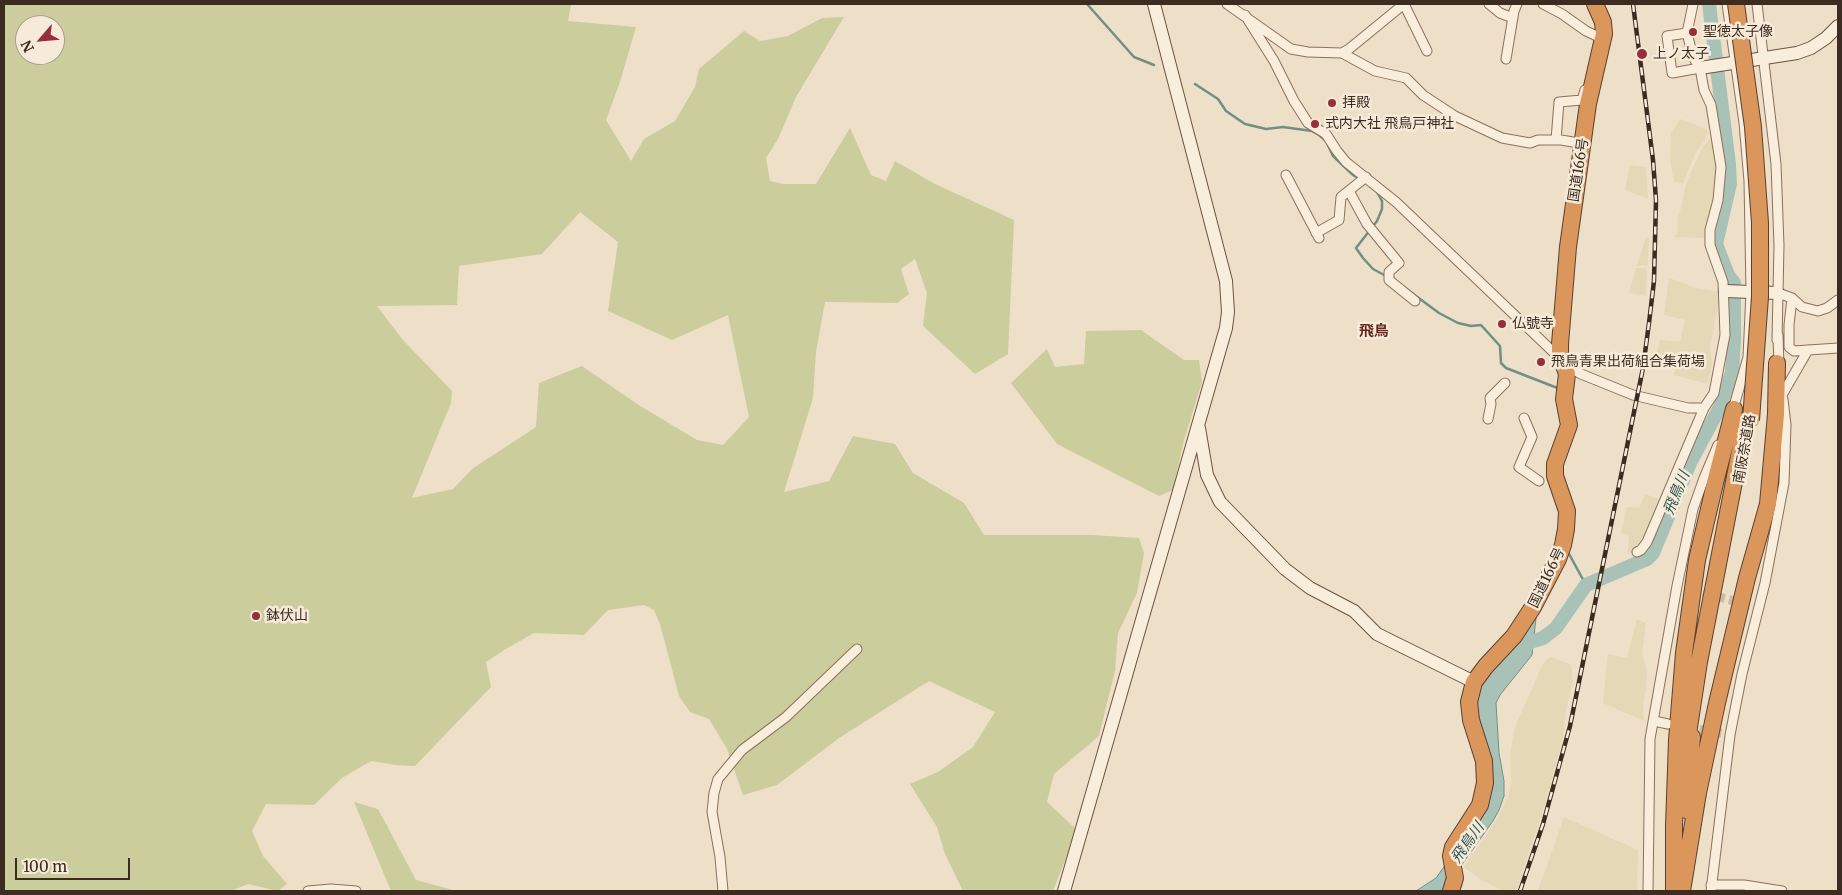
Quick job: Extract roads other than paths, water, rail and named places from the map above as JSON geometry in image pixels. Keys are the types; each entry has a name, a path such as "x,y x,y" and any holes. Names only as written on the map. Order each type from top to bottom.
{"highway":[{"name":"国道166号","path":"1453,885 1451,856 1453,847 1480,805 1485,784 1484,761 1471,720 1470,702 1474,682 1524,622 1563,545 1567,511 1555,476 1555,464 1568,425 1564,395 1567,374 1560,355 1560,344 1567,260 1588,104 1604,34 1603,22 1595,4"},
{"name":"南阪奈道路","path":"1674,891 1685,752 1753,356 1756,297 1756,224 1749,128 1732,4"},
{"name":"南阪奈道路","path":"1682,891 1690,751 1702,663 1729,539 1760,297 1760,223 1752,118 1736,4"},
{"path":"1682,891 1698,793 1717,703 1747,578 1768,504 1776,414 1777,363"}],"street":[{"path":"1064,891 1226,328 1228,312 1226,281 1154,4"},
{"path":"1227,4 1291,49 1308,52 1342,53 1375,71 1406,78 1423,95 1447,111 1502,138 1530,143 1538,140 1556,140 1573,142 1583,146"},
{"path":"1342,53 1404,4 1427,51"},
{"path":"1489,4 1500,13 1513,18"},
{"path":"1506,59 1513,18 1518,4"},
{"path":"1543,4 1603,40"},
{"path":"1637,552 1647,542 1704,408 1714,393 1725,335 1722,276 1710,245 1710,230 1718,200 1721,167 1711,105 1704,90 1701,68 1693,57 1687,32 1693,4"},
{"path":"1648,891 1650,739 1681,587 1693,509 1704,478 1744,416 1748,357 1749,181 1744,123 1733,64 1727,4"},
{"path":"1757,4 1776,164 1779,245 1777,363"},
{"path":"1245,15 1274,61 1294,101 1308,123 1326,134 1345,162 1440,243 1569,367 1580,374 1633,396 1688,408 1704,408"},
{"path":"1687,32 1667,36 1672,72 1797,53 1811,48 1826,38 1838,26"},
{"path":"1556,140 1558,102 1582,100 1590,75 1595,75"},
{"path":"1286,175 1318,235 1338,220 1341,197 1364,180"},
{"path":"1349,191 1367,224 1399,263 1389,276 1415,302"},
{"path":"1724,291 1778,293 1792,298 1802,308 1818,311 1827,308 1838,300"},
{"path":"1792,298 1789,347 1794,352 1838,348"},
{"path":"1778,335 1786,425 1784,483 1765,583 1742,674 1730,735 1711,888 1744,885 1782,891"},
{"path":"1782,395 1808,350"},
{"path":"1488,419 1491,404 1490,398 1505,383"},
{"path":"1524,418 1532,437 1519,467 1539,481"},
{"path":"1198,424 1207,475 1220,502 1285,569 1310,588 1354,612 1377,634 1474,682"},
{"path":"1748,605 1758,608"},
{"path":"722,891 720,857 712,812 718,779 742,750 786,717 856,649"},
{"path":"1654,721 1668,724"},
{"path":"308,891 356,891"}],"water":[{"path":"1536,618 1532,655 1500,695 1496,703 1499,753 1504,781 1504,796 1499,810 1443,891 1416,891 1436,878 1480,814 1474,712 1478,685"}],"waterway":[{"path":"1087,4 1134,57 1154,65"},
{"name":"飛鳥川","path":"1520,653 1530,642 1543,638 1556,628 1586,585 1647,559 1653,553 1690,463 1720,407 1732,372 1734,283 1728,275 1716,244 1730,184 1729,164 1709,4"},
{"path":"1195,84 1218,99 1226,111 1245,124 1266,129 1283,127 1312,131 1319,135 1326,141 1333,156 1361,180"},
{"path":"1377,192 1382,201 1382,209 1377,221 1356,248 1373,269 1386,276"},
{"path":"1397,282 1439,313 1458,323 1471,326 1481,325 1500,346 1501,363 1506,368 1560,389"},
{"path":"1568,552 1586,585"}],"tunnel":[{"path":"1690,589 1745,604"},
{"path":"1686,727 1730,735"}],"railway":[{"path":"1520,891 1543,824 1570,726 1643,368 1649,323 1654,281 1656,200 1653,160 1633,4"}],"place":[{"name":"聖徳太子像","path":"1693,32"},
{"name":"上ノ太子","path":"1642,54"},
{"name":"拝殿","path":"1332,103"},
{"name":"式内大社 飛鳥戸神社","path":"1315,124"},
{"name":"仏號寺","path":"1502,324"},
{"name":"飛鳥青果出荷組合集荷場","path":"1541,362"},
{"name":"鉢伏山","path":"256,616"}],"district":[{"name":"飛鳥","path":"1374,332"}]}
